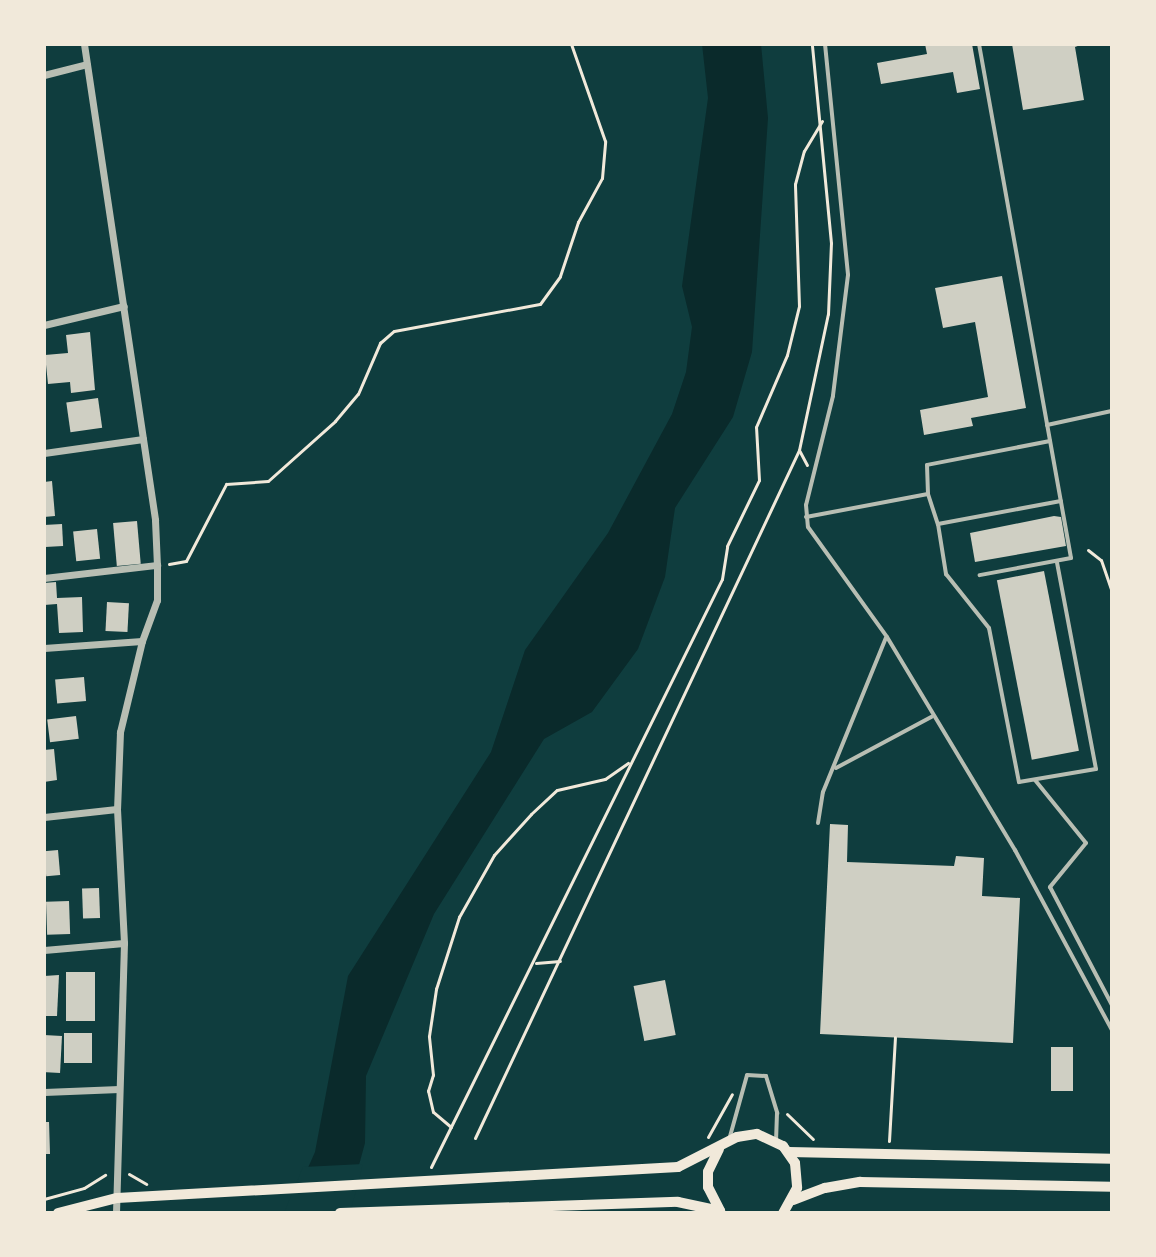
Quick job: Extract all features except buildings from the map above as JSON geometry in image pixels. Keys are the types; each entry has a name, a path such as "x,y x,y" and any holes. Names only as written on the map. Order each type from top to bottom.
{"main road":[{"path":"58,1213 117,1198 678,1167 724,1144 757,1134 776,1141 789,1152 798,1176 793,1200 783,1213"},
{"path":"721,1212 708,1187 708,1172 724,1144"},
{"path":"789,1152 1112,1159"},
{"path":"793,1200 825,1188 860,1182 1112,1187"},
{"path":"340,1213 446,1207 624,1208 695,1203 721,1212"}],"street":[{"path":"84,44 143,439 157,565 157,600 142,641 120,732 117,809 124,943 116,1213"},
{"path":"44,75 87,64"},
{"path":"44,325 124,306"},
{"path":"44,453 143,439"},
{"path":"44,578 157,565"},
{"path":"44,648 142,641"},
{"path":"44,817 117,809"},
{"path":"44,950 124,943"},
{"path":"44,1092 119,1089"}],"lane":[{"path":"825,44 848,275 833,396 806,517 826,552 887,637 931,717 1015,850 1112,1030"},
{"path":"979,44 1071,558 980,575"},
{"path":"1047,425 1112,411"},
{"path":"1050,441 927,465 928,494 938,524 946,574 989,628 1019,782 1096,769 1057,561"},
{"path":"806,517 928,494"},
{"path":"938,524 1061,501"},
{"path":"818,823 823,792 887,637"},
{"path":"834,769 931,717"},
{"path":"1035,780 1086,843 1050,887 1112,1005"},
{"path":"724,1144 745,1094 747,1075 766,1076 772,1095 776,1141"}],"path":[{"path":"157,565 186,561 226,484 268,481 335,421 358,394 380,343 394,331 540,304 560,276 578,222 602,178 605,141 571,44"},
{"path":"475,1138 799,450 828,314 831,243 812,44"},
{"path":"426,1176 722,579 727,546 759,480 756,427 787,355 799,306 795,184 804,151 821,123"},
{"path":"1088,550 1101,560 1112,592"},
{"path":"451,1127 433,1112 428,1091 433,1075 430,1020 459,917 494,855 557,790 605,779 631,761"},
{"path":"534,963 560,961"},
{"path":"889,1143 895,1037"},
{"path":"704,1141 729,1094 745,1094"},
{"path":"772,1095 780,1096 794,1124 817,1141"},
{"path":"44,1199 84,1188 102,1175"}],"water":[{"path":"702,44 761,44 768,118 752,352 733,417 675,508 665,577 638,649 592,712 544,739 434,914 366,1076 365,1143 346,1213 288,1213 315,1152 348,976 491,752 525,650 608,533 672,414 686,372 692,327 682,286 708,98"}],"pier":[{"path":"363,1164 350,1213 284,1213 303,1167"}]}
